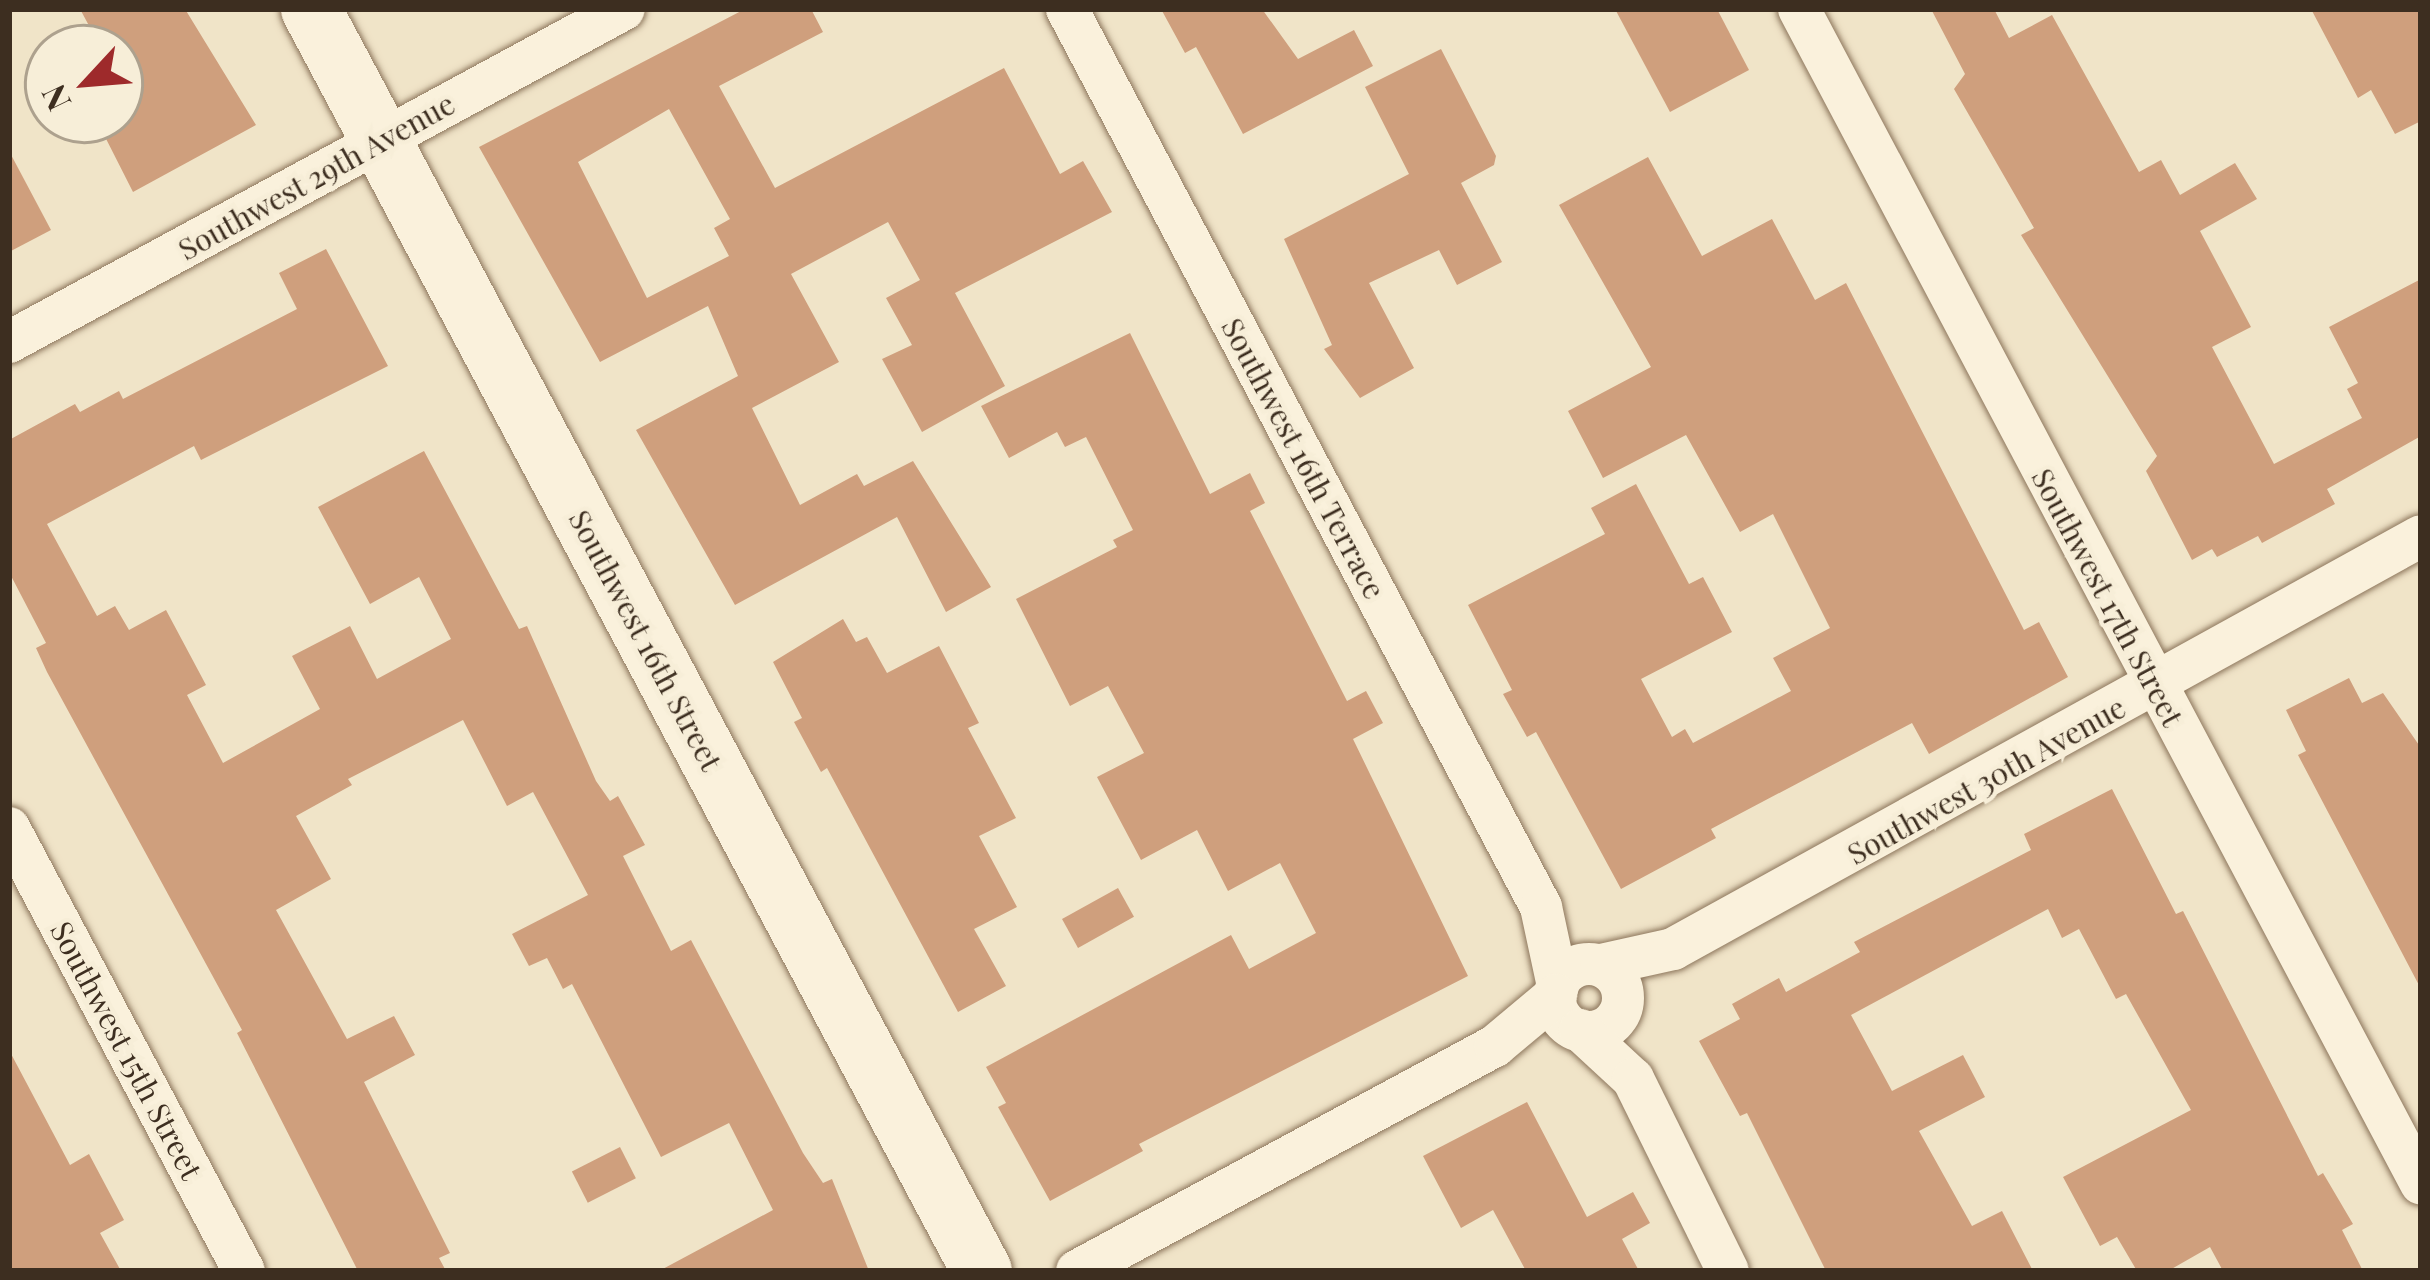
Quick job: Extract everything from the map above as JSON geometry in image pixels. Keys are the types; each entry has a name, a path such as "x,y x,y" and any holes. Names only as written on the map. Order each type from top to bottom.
{"street":[{"name":"Southwest 16th Street","path":"310,9 982,1271"},
{"name":"Southwest 29th Avenue","path":"9,342 624,9"},
{"name":"Southwest 16th Terrace","path":"1067,9 1541,907 1567,1010"},
{"name":"Southwest 17th Street","path":"1798,9 2421,1184"},
{"name":"Southwest 30th Avenue","path":"1610,985 2421,536"},
{"name":"Southwest 15th Street","path":"9,828 244,1271"},
{"name":"Southwest 16th Terrace","path":"1541,907 1610,985"},
{"path":"1567,1010 1572,969 1610,985"},
{"path":"1077,1271 1567,1010 1610,1025 1610,985"},
{"path":"1610,985 1633,1079 1728,1271"},
{"path":"1567,1010 1633,1079"}],"building":[{"path":"80,9 185,9 256,125 133,192 109,144 144,144 144,24 88,24"},
{"path":"745,9 811,9 823,32 719,86 775,188 1004,68 1060,174 1083,161 1112,212 955,293 1005,386 922,432 882,359 912,345 886,298 920,280 888,222 791,274 839,362 752,408 800,505 857,474 864,486 913,461 991,587 946,612 897,517 735,605 636,430 738,376 708,306 600,362 479,147","holes":["669,109 730,219 714,228 729,256 647,298 578,162"]},
{"path":"1161,9 1262,9 1298,59 1354,30 1373,66 1243,134 1196,47 1185,53"},
{"path":"1615,9 1717,9 1749,70 1670,112"},
{"path":"1931,9 1994,9 2009,38 2052,15 2139,172 2161,160 2180,195 2235,163 2257,199 2200,231 2251,327 2212,347 2274,464 2362,418 2347,389 2358,383 2329,327 2421,279 2421,436 2327,489 2335,504 2262,543 2258,536 2217,557 2212,549 2192,560 2146,471 2157,456 2021,235 2034,228 1954,89 1965,74"},
{"path":"2311,9 2421,9 2421,121 2395,134 2371,90 2358,98"},
{"path":"1441,49 1496,156 1494,165 1461,183 1502,262 1457,285 1439,250 1369,283 1414,368 1360,398 1324,349 1332,345 1284,239 1409,174 1365,87"},
{"path":"9,151 51,230 9,252"},
{"path":"1648,157 1702,256 1772,219 1815,300 1846,283 2024,630 2039,622 2068,677 1929,754 1912,723 1711,829 1716,838 1621,889 1536,732 1527,737 1503,694 1512,690 1468,605 1605,534 1591,508 1636,484 1689,584 1703,577 1732,632 1641,679 1672,737 1685,729 1693,743 1791,691 1773,658 1830,628 1773,514 1740,532 1686,435 1603,478 1568,411 1651,367 1559,205"},
{"path":"326,249 388,366 201,460 194,446 47,524 97,616 115,606 129,630 166,610 206,685 187,695 223,763 320,709 292,656 350,626 377,679 451,639 419,577 370,604 318,507 424,451 519,629 527,626 596,781 610,801 618,796 645,845 623,856 671,951 691,940 803,1153 823,1183 832,1179 869,1271 659,1271 773,1210 729,1123 661,1157 572,984 563,989 547,958 529,966 512,934 588,895 533,792 507,806 463,720 348,779 352,785 296,816 331,879 276,910 347,1039 394,1016 415,1055 364,1082 450,1253 439,1258 446,1271 358,1271 237,1033 242,1030 47,672 36,648 46,643 9,572 9,440 75,404 80,412 119,391 123,399 297,309 279,273"},
{"path":"1130,333 1210,494 1250,473 1265,503 1250,511 1347,701 1366,691 1383,723 1353,739 1468,976 1139,1144 1143,1151 1050,1201 998,1107 1006,1103 986,1067 1231,935 1249,969 1316,933 1280,863 1228,891 1197,830 1141,860 1097,777 1144,753 1108,686 1070,706 1016,599 1117,547 1113,540 1133,530 1086,437 1065,447 1057,432 1009,458 981,406"},
{"path":"843,619 856,642 867,637 887,673 939,646 979,723 968,728 1016,818 979,836 1017,907 974,929 1006,986 958,1012 827,768 821,772 794,722 802,718 773,662"},
{"path":"2349,678 2362,703 2383,693 2421,748 2421,989 2298,755 2306,751 2286,710"},
{"path":"2112,789 2176,914 2183,911 2318,1176 2323,1173 2353,1224 2342,1230 2363,1271 2223,1271 2210,1247 2168,1271 2137,1271 2117,1237 2100,1246 2063,1177 2191,1110 2126,994 2116,999 2079,929 2062,938 2048,909 1851,1015 1892,1091 1963,1055 1985,1097 1919,1131 1972,1226 2002,1211 2033,1271 1826,1271 1747,1113 1740,1116 1699,1041 1740,1019 1732,1004 1779,978 1786,992 1860,952 1854,942 2031,850 2024,834"},
{"path":"1118,888 1134,917 1078,948 1062,919"},
{"path":"9,1050 70,1165 89,1154 124,1220 100,1233 121,1271 9,1271"},
{"path":"1527,1102 1587,1217 1633,1192 1650,1223 1622,1239 1639,1271 1526,1271 1493,1210 1461,1228 1423,1156"},
{"path":"620,1147 636,1178 588,1203 572,1172"}]}
